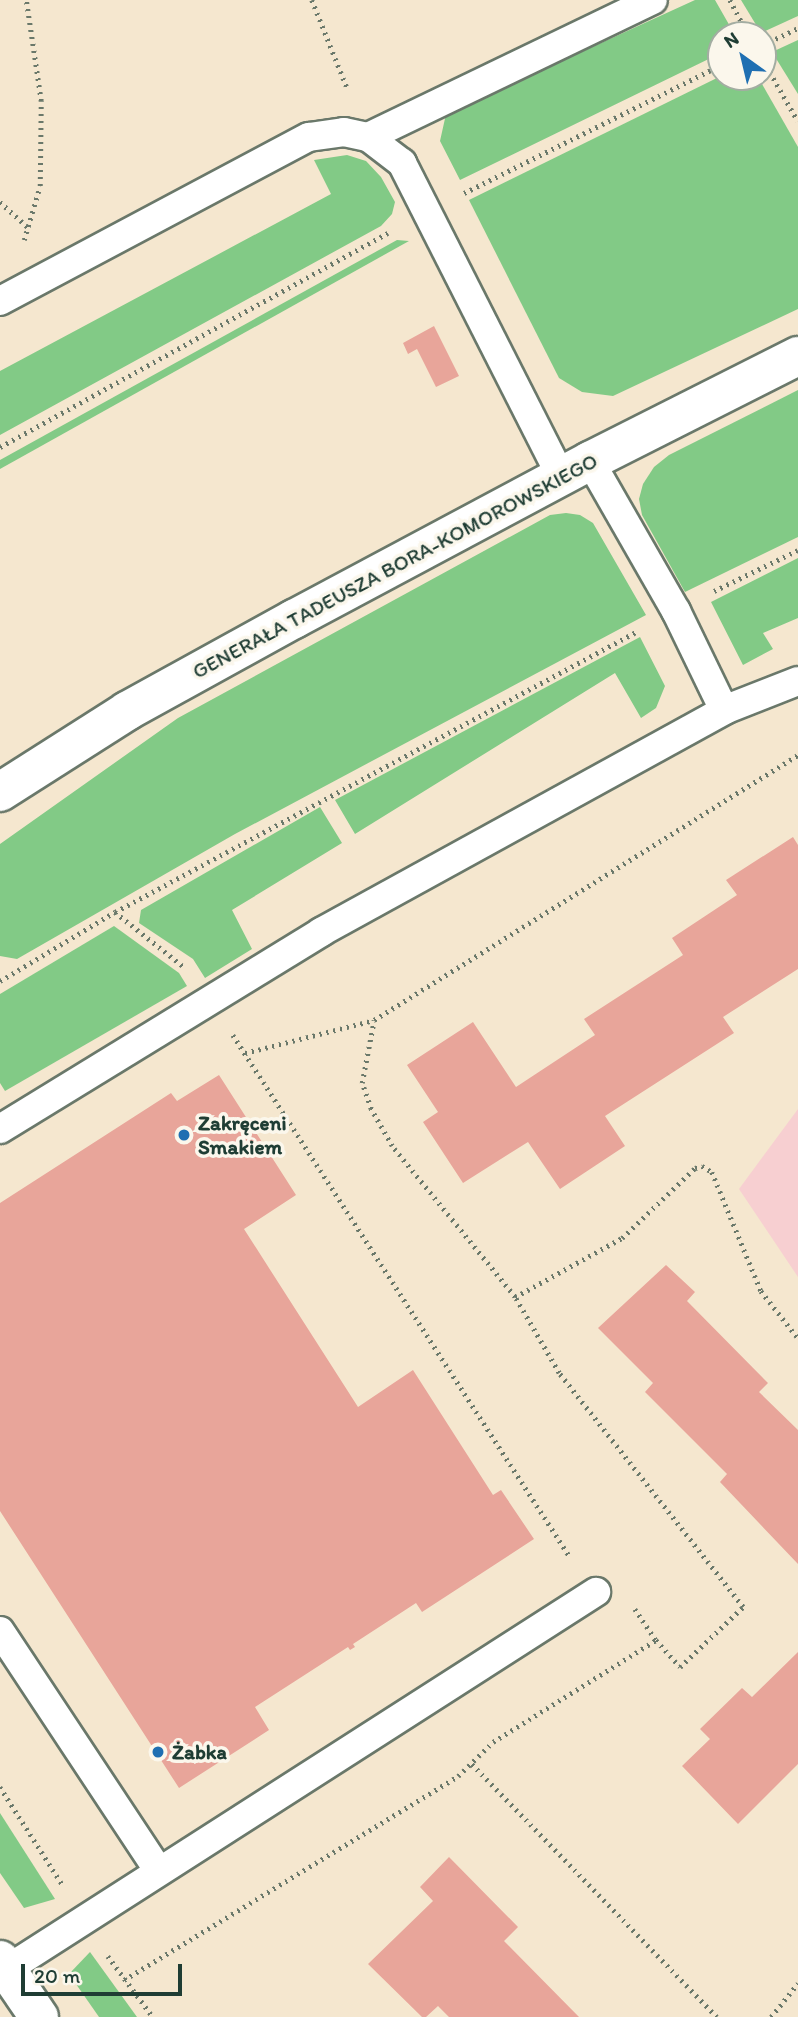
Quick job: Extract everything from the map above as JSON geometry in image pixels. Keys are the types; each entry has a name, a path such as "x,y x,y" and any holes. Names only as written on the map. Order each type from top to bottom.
{"street":[{"name":"GENERAŁA TADEUSZA BORA-KOMOROWSKIEGO","path":"0,792 127,711 576,468 798,356"},
{"path":"3,1965 39,2017"}],"lane":[{"path":"368,137 653,0"},
{"path":"0,301 309,137 344,132 368,137 402,163 576,468 676,611 724,710"},
{"path":"0,1129 321,932 724,710 798,681"},
{"path":"3,1965 159,1871 596,1592"},
{"path":"0,1631 159,1871"}],"path":[{"path":"20,251 40,186 41,101 26,0"},
{"path":"312,0 349,91"},
{"path":"730,0 741,21"},
{"path":"777,38 798,28"},
{"path":"0,447 429,212 707,72"},
{"path":"777,84 798,121"},
{"path":"0,202 28,227"},
{"path":"703,597 798,550"},
{"path":"0,981 127,905 640,630"},
{"path":"245,1053 374,1020 798,755"},
{"path":"374,1020 362,1083 371,1109 400,1157 515,1297 559,1373 743,1607 680,1667 656,1640 634,1607"},
{"path":"515,1297 622,1238 695,1168 702,1166 712,1172 761,1292 798,1338"},
{"path":"325,1175 575,1566"},
{"path":"124,1980 458,1776 494,1742 656,1640"},
{"path":"472,1764 717,2017"},
{"path":"0,1787 67,1892"},
{"path":"105,1951 153,2017"},
{"path":"771,2017 798,1983"}],"shaded area":[{"path":"798,1109 798,1277 739,1189"}],"green space":[{"path":"695,0 715,0 727,21 707,21 707,60 460,180 440,141 446,114"},
{"path":"741,0 798,0 798,16 777,26 777,21 754,21"},
{"path":"798,40 798,94 777,60 777,50"},
{"path":"707,83 707,91 766,91 798,147 798,309 613,396 582,392 559,378 469,200"},
{"path":"347,155 366,161 381,177 395,202 392,214 381,226 0,435 0,371 331,194 314,160"},
{"path":"397,240 409,241 0,469 0,460"},
{"path":"798,390 798,537 685,592 642,515 639,499 643,484 654,467 669,455"},
{"path":"550,515 580,515 593,523 646,615 235,834 17,959 0,956 0,844 178,718"},
{"path":"798,558 798,618 763,633 773,649 743,665 711,602"},
{"path":"640,637 665,686 656,708 641,718 615,673 355,834 335,800"},
{"path":"320,807 342,843 232,910 252,949 205,978 193,959 139,923 141,910"},
{"path":"114,926 179,973 187,986 5,1091 0,1083 0,994"},
{"path":"0,1813 55,1899 24,1908 0,1873"},
{"path":"90,1952 137,2017 99,2017 69,1974"}],"building":[{"path":"434,326 459,376 436,387 417,349 408,354 403,343"},
{"path":"793,837 798,845 798,969 723,1017 734,1033 605,1116 625,1146 560,1189 528,1142 463,1183 423,1122 438,1112 407,1065 473,1022 516,1087 595,1035 584,1019 683,955 672,938 737,895 726,880"},
{"path":"219,1075 296,1195 244,1229 358,1407 413,1370 493,1495 501,1490 534,1539 422,1612 416,1603 353,1644 355,1647 350,1650 348,1647 255,1707 269,1730 179,1788 0,1511 0,1203 171,1093 177,1101"},
{"path":"666,1265 695,1292 687,1301 768,1383 759,1392 798,1430 798,1564 720,1482 727,1474 645,1392 653,1383 598,1328"},
{"path":"798,1652 798,1764 738,1824 682,1766 710,1739 700,1729 742,1688 752,1697"},
{"path":"449,1857 518,1927 504,1941 579,2017 449,2017 438,2006 426,2017 422,2017 368,1964 433,1901 420,1887"}],"place":[{"name":"Zakręceni Smakiem","path":"184,1135"},
{"name":"Żabka","path":"158,1752"}]}
